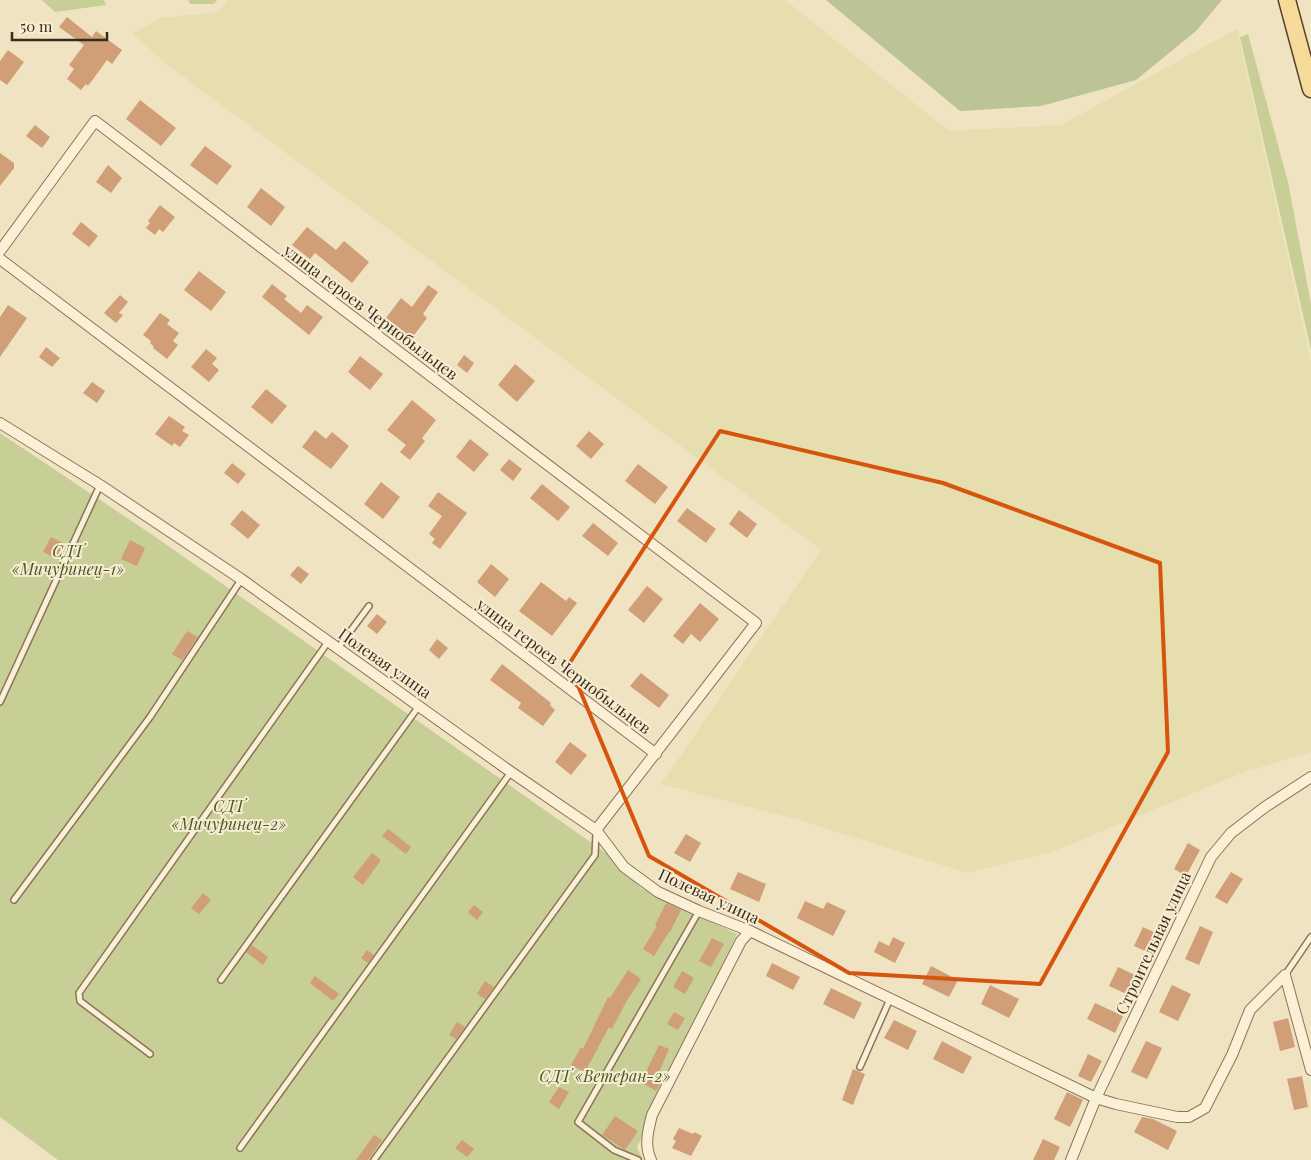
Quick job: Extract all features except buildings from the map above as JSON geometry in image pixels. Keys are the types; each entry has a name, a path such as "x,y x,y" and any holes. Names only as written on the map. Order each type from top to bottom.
{"main road":[{"path":"1287,0 1311,89"}],"street":[{"name":"улица героев Чернобыльцев","path":"0,251 95,121 756,623 656,754 0,259"},
{"name":"Полевая улица","path":"0,423 100,485 242,579 511,772 596,830 624,867 658,892 750,931 1096,1098 1177,1117 1189,1116 1205,1108 1232,1055 1250,1010 1286,974"},
{"path":"596,830 656,754"},
{"name":"Строительная улица","path":"1071,1160 1096,1098 1211,856 1238,827 1311,777"},
{"path":"651,1160 647,1151 646,1138 652,1115 741,942 750,931"},
{"path":"1286,974 1311,1070"}],"lane":[{"path":"0,702 100,485"},
{"path":"14,900 150,717 242,579"},
{"path":"338,648 369,606"},
{"path":"150,1054 80,1001 79,993 328,642"},
{"path":"221,980 420,706"},
{"path":"240,1148 511,772"},
{"path":"374,1160 595,855 596,830"},
{"path":"638,1160 614,1150 578,1122 700,911"},
{"path":"1286,974 1311,938"},
{"path":"860,1067 890,999"}],"highlighted area":[{"path":"720,431 943,483 1160,563 1168,752 1040,984 849,973 649,856 569,664"}],"shaded area":[{"path":"227,0 785,0 949,131 1061,125 1237,29 1311,362 1311,752 1244,772 1052,852 967,873 799,820 661,784 821,550 166,64 133,33 161,18 218,12"}],"green space":[{"path":"42,0 104,0 106,5 55,12"},
{"path":"188,0 217,0 214,4 190,4"},
{"path":"826,0 1222,0 1196,31 1136,80 1041,106 960,111"},
{"path":"1248,34 1288,182 1311,304 1311,350 1240,37"},
{"name":"СДТ «Мичуринец-2»","path":"0,433 154,536 609,855 642,889 737,934 637,1147 643,1160 58,1160 0,1117"}],"park label":[{"name":"СДТ «Мичуринец-1»","path":"68,560"},
{"name":"СДТ «Ветеран-2»","path":"605,1076"}]}
